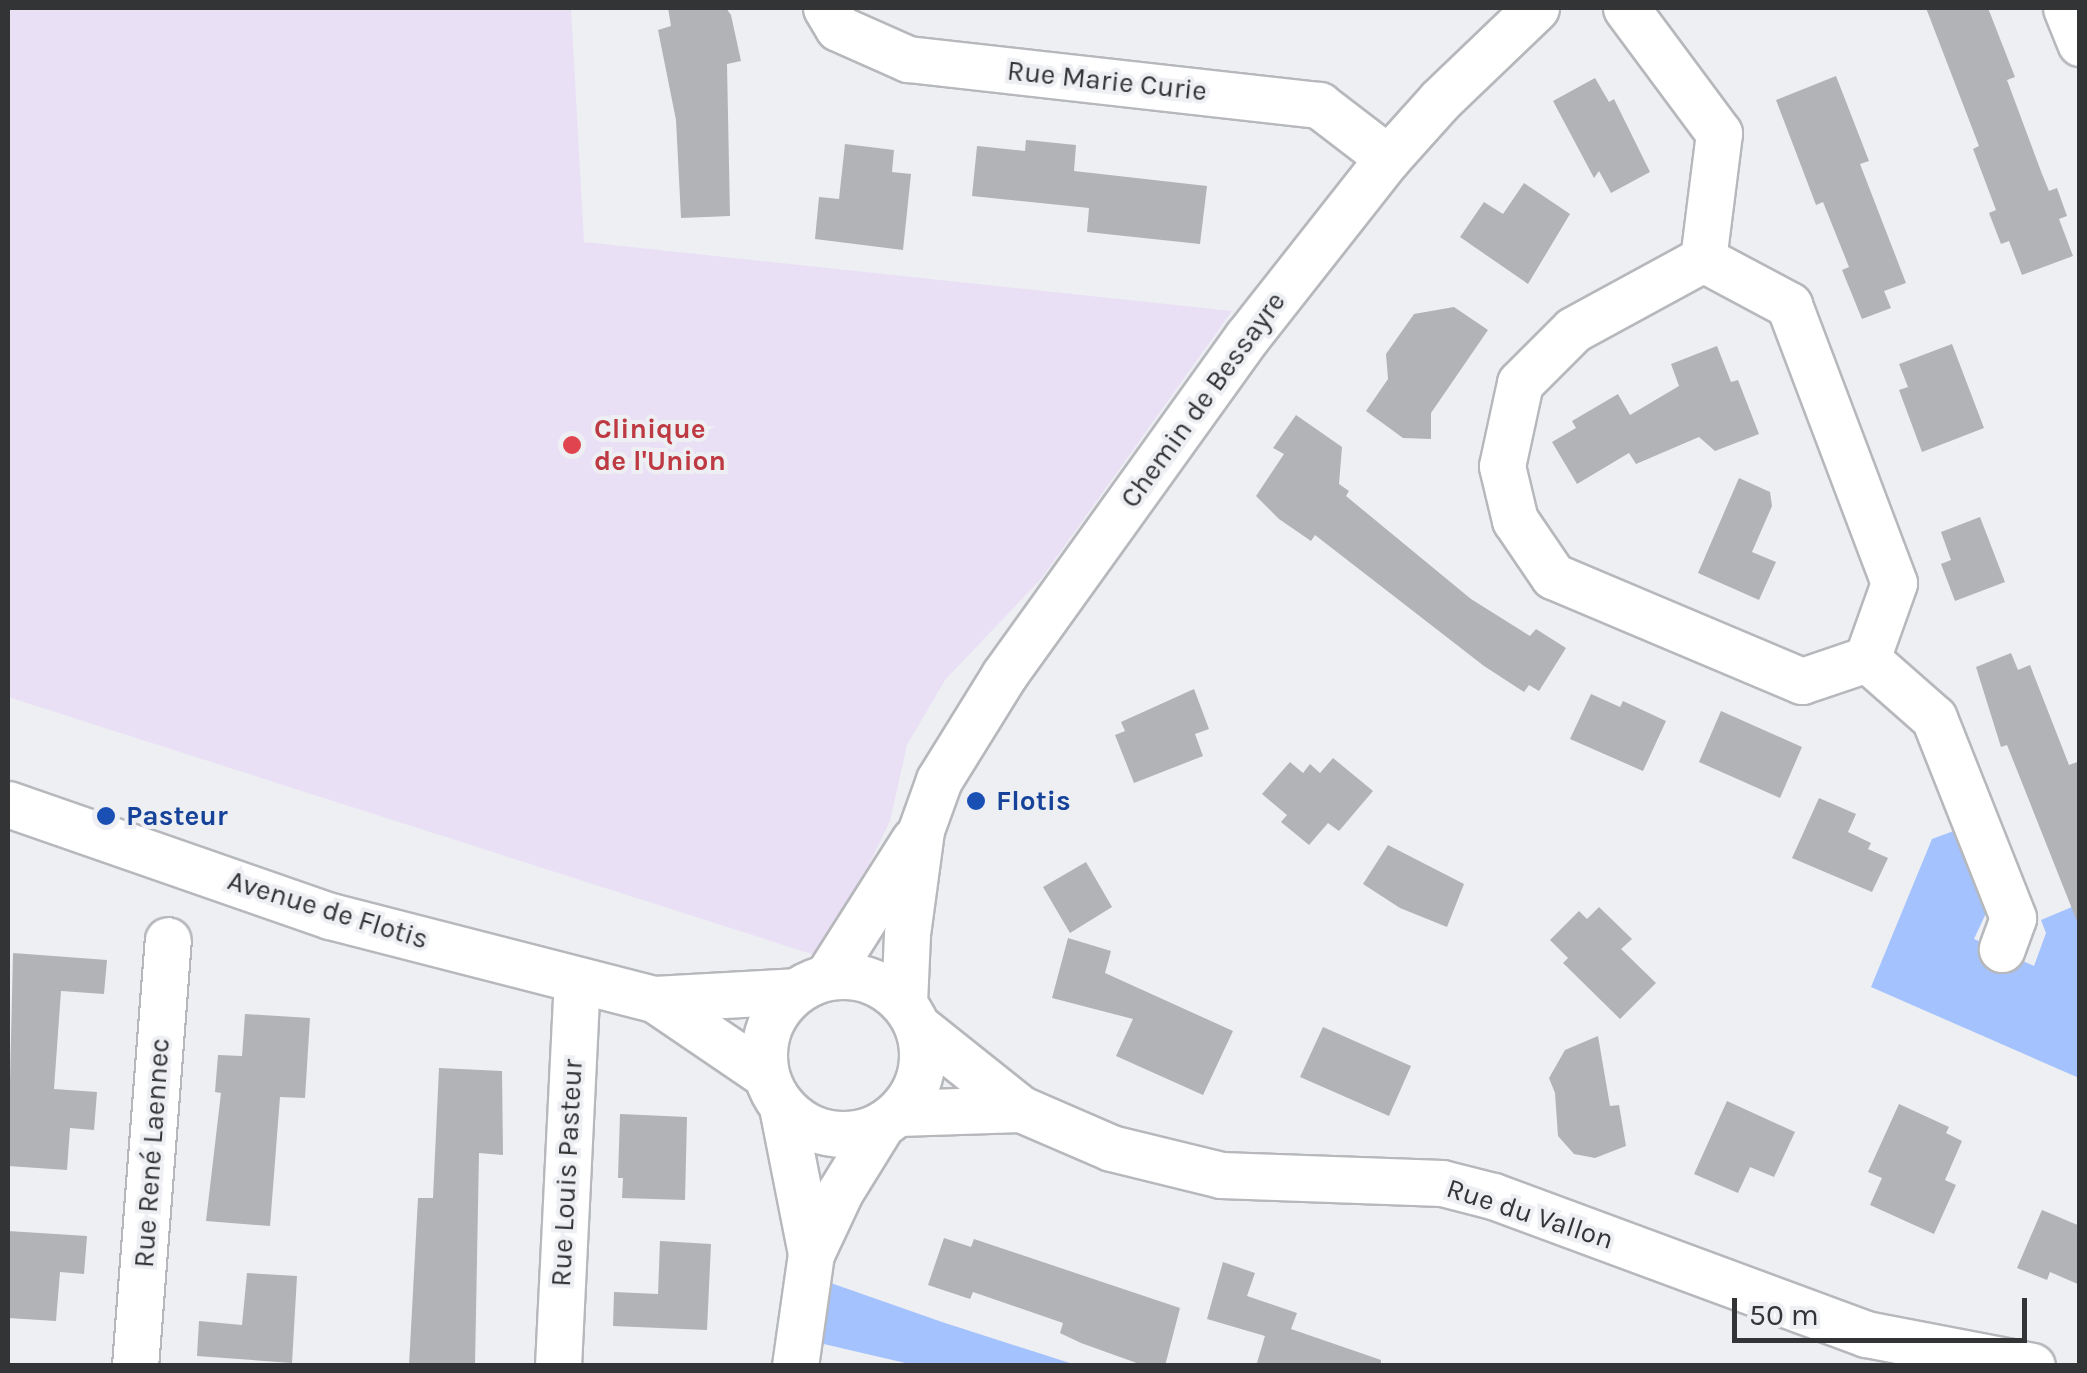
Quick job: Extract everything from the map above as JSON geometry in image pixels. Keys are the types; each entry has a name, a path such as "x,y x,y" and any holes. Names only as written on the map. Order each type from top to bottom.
{"street":[{"name":"Rue Marie Curie","path":"826,8 838,28 908,60 1319,105 1388,158"},
{"name":"Chemin de Bessayre","path":"910,1014 907,934 921,830 939,780 1004,676 1246,336 1388,158 1440,100 1536,8"},
{"path":"1626,8 1720,133 1703,259"},
{"path":"2066,8 2080,43"},
{"path":"1703,259 1789,306 1894,583 1867,659"},
{"path":"1703,259 1573,330 1520,383 1502,466 1515,520 1554,576 1802,681 1867,659"},
{"path":"1867,659 1934,718 2013,918 2002,950"},
{"name":"Avenue de Flotis","path":"8,804 330,916 654,999 811,984"},
{"name":"Chemin de Bessayre","path":"811,984 921,830"},
{"name":"Rue René Laennec","path":"136,1366 168,940"},
{"path":"795,1366 811,1254 840,1192 920,1072 922,1048 910,1014 869,979 811,984 778,1008 763,1052 811,1254"},
{"name":"Rue Louis Pasteur","path":"558,1366 577,981"},
{"name":"Avenue de Flotis","path":"654,999 774,1091"},
{"name":"Rue du Vallon","path":"910,1014 1021,1109 1111,1148 1221,1174 1377,1179 1459,1187 1866,1334 2032,1366"},
{"path":"774,1091 804,1124 829,1133 856,1133 890,1118"},
{"name":"Rue du Vallon","path":"890,1118 1021,1109"}],"shaded area":[{"name":"Clinique de l'Union","path":"8,8 571,8 584,242 1232,311 1041,579 945,680 907,745 890,821 824,958 8,697"},
{"path":"1959,829 1988,909 1974,939 2034,966 2046,933 2041,920 2079,904 2079,1078 1871,987 1932,839"},
{"path":"808,1275 1076,1365 914,1365 798,1338"}],"building":[{"path":"668,8 726,8 731,15 741,61 727,64 730,216 681,218 676,120 658,30 671,26"},
{"path":"1926,8 1988,8 2015,77 2007,80 2042,174 2049,191 2057,188 2067,216 2059,219 2073,256 2022,275 2009,241 2001,244 1989,213 1996,210 1973,149 1979,146"},
{"path":"1836,76 1869,161 1860,164 1906,283 1884,291 1891,308 1862,319 1842,270 1849,267 1823,202 1816,205 1776,100"},
{"path":"1595,78 1609,102 1614,99 1650,172 1611,193 1599,171 1594,178 1553,101"},
{"path":"1026,140 1076,145 1074,171 1207,186 1200,244 1087,232 1089,208 972,196 977,146 1025,151"},
{"path":"845,144 894,150 892,172 911,174 903,250 815,239 819,197 839,199"},
{"path":"1524,183 1570,214 1528,284 1460,237 1484,202 1503,214"},
{"path":"1454,307 1488,330 1431,413 1431,439 1403,438 1366,411 1388,379 1386,354 1414,314"},
{"path":"1952,344 1984,428 1922,452 1899,390 1908,387 1899,364"},
{"path":"1717,346 1731,382 1738,380 1759,434 1715,451 1699,437 1636,464 1629,453 1577,484 1552,442 1576,428 1572,421 1618,394 1630,415 1679,386 1671,364"},
{"path":"1296,415 1342,447 1339,484 1349,491 1346,496 1471,599 1530,636 1536,629 1566,648 1539,691 1529,685 1524,692 1484,666 1315,535 1311,541 1279,519 1256,496 1284,454 1273,448"},
{"path":"1739,478 1770,492 1772,506 1752,552 1776,562 1759,600 1698,573"},
{"path":"1980,517 2005,582 1955,601 1941,564 1951,560 1941,532"},
{"path":"2011,653 2018,670 2030,665 2069,765 2080,761 2080,929 2007,745 2001,747 1976,667"},
{"path":"1194,689 1209,729 1195,734 1203,756 1134,783 1115,735 1125,731 1121,722"},
{"path":"1591,694 1620,707 1623,701 1666,721 1643,771 1570,739"},
{"path":"1721,711 1802,747 1780,798 1699,762"},
{"path":"1333,758 1373,791 1339,831 1328,823 1309,845 1281,822 1287,815 1262,794 1290,762 1303,773 1310,764 1320,773"},
{"path":"1819,798 1856,814 1848,832 1871,843 1868,849 1888,858 1872,892 1792,858"},
{"path":"1388,845 1464,884 1447,927 1400,908 1363,884"},
{"path":"1086,862 1112,907 1070,933 1043,887"},
{"path":"1599,907 1632,939 1621,949 1656,983 1620,1019 1563,963 1568,958 1550,940 1579,911 1587,919"},
{"path":"1068,938 1111,951 1105,973 1233,1031 1203,1095 1116,1056 1133,1019 1052,998"},
{"path":"13,953 107,960 104,994 61,991 54,1089 97,1092 94,1130 70,1128 67,1170 8,1166"},
{"path":"245,1014 310,1018 305,1098 280,1097 270,1226 206,1221 221,1093 215,1092 218,1055 242,1056"},
{"path":"1323,1027 1411,1066 1389,1116 1300,1077"},
{"path":"1598,1036 1610,1106 1619,1105 1626,1146 1595,1158 1574,1154 1558,1136 1555,1093 1549,1078 1565,1050"},
{"path":"439,1068 502,1071 503,1155 479,1153 475,1366 409,1366 418,1198 433,1198"},
{"path":"1727,1101 1795,1132 1774,1177 1750,1167 1738,1193 1694,1174"},
{"path":"1899,1104 1949,1127 1946,1133 1962,1141 1945,1180 1956,1185 1934,1234 1870,1205 1882,1178 1868,1172"},
{"path":"620,1114 687,1117 685,1200 622,1198 623,1178 618,1178"},
{"path":"2042,1210 2080,1226 2080,1285 2050,1272 2047,1280 2017,1268"},
{"path":"8,1231 87,1236 84,1274 60,1272 56,1321 8,1318"},
{"path":"944,1238 971,1247 974,1239 1180,1308 1165,1366 1145,1366 1081,1343 1060,1333 1063,1323 973,1292 970,1299 928,1285"},
{"path":"660,1241 711,1244 707,1330 613,1326 614,1292 658,1294"},
{"path":"1223,1262 1255,1273 1247,1296 1297,1313 1291,1329 1381,1360 1381,1366 1256,1366 1265,1336 1207,1319"},
{"path":"247,1273 297,1276 292,1363 197,1356 199,1321 242,1325"}],"place":[{"name":"Clinique de l'Union","path":"572,445"},
{"name":"Flotis","path":"976,801"},
{"name":"Pasteur","path":"106,816"}]}
